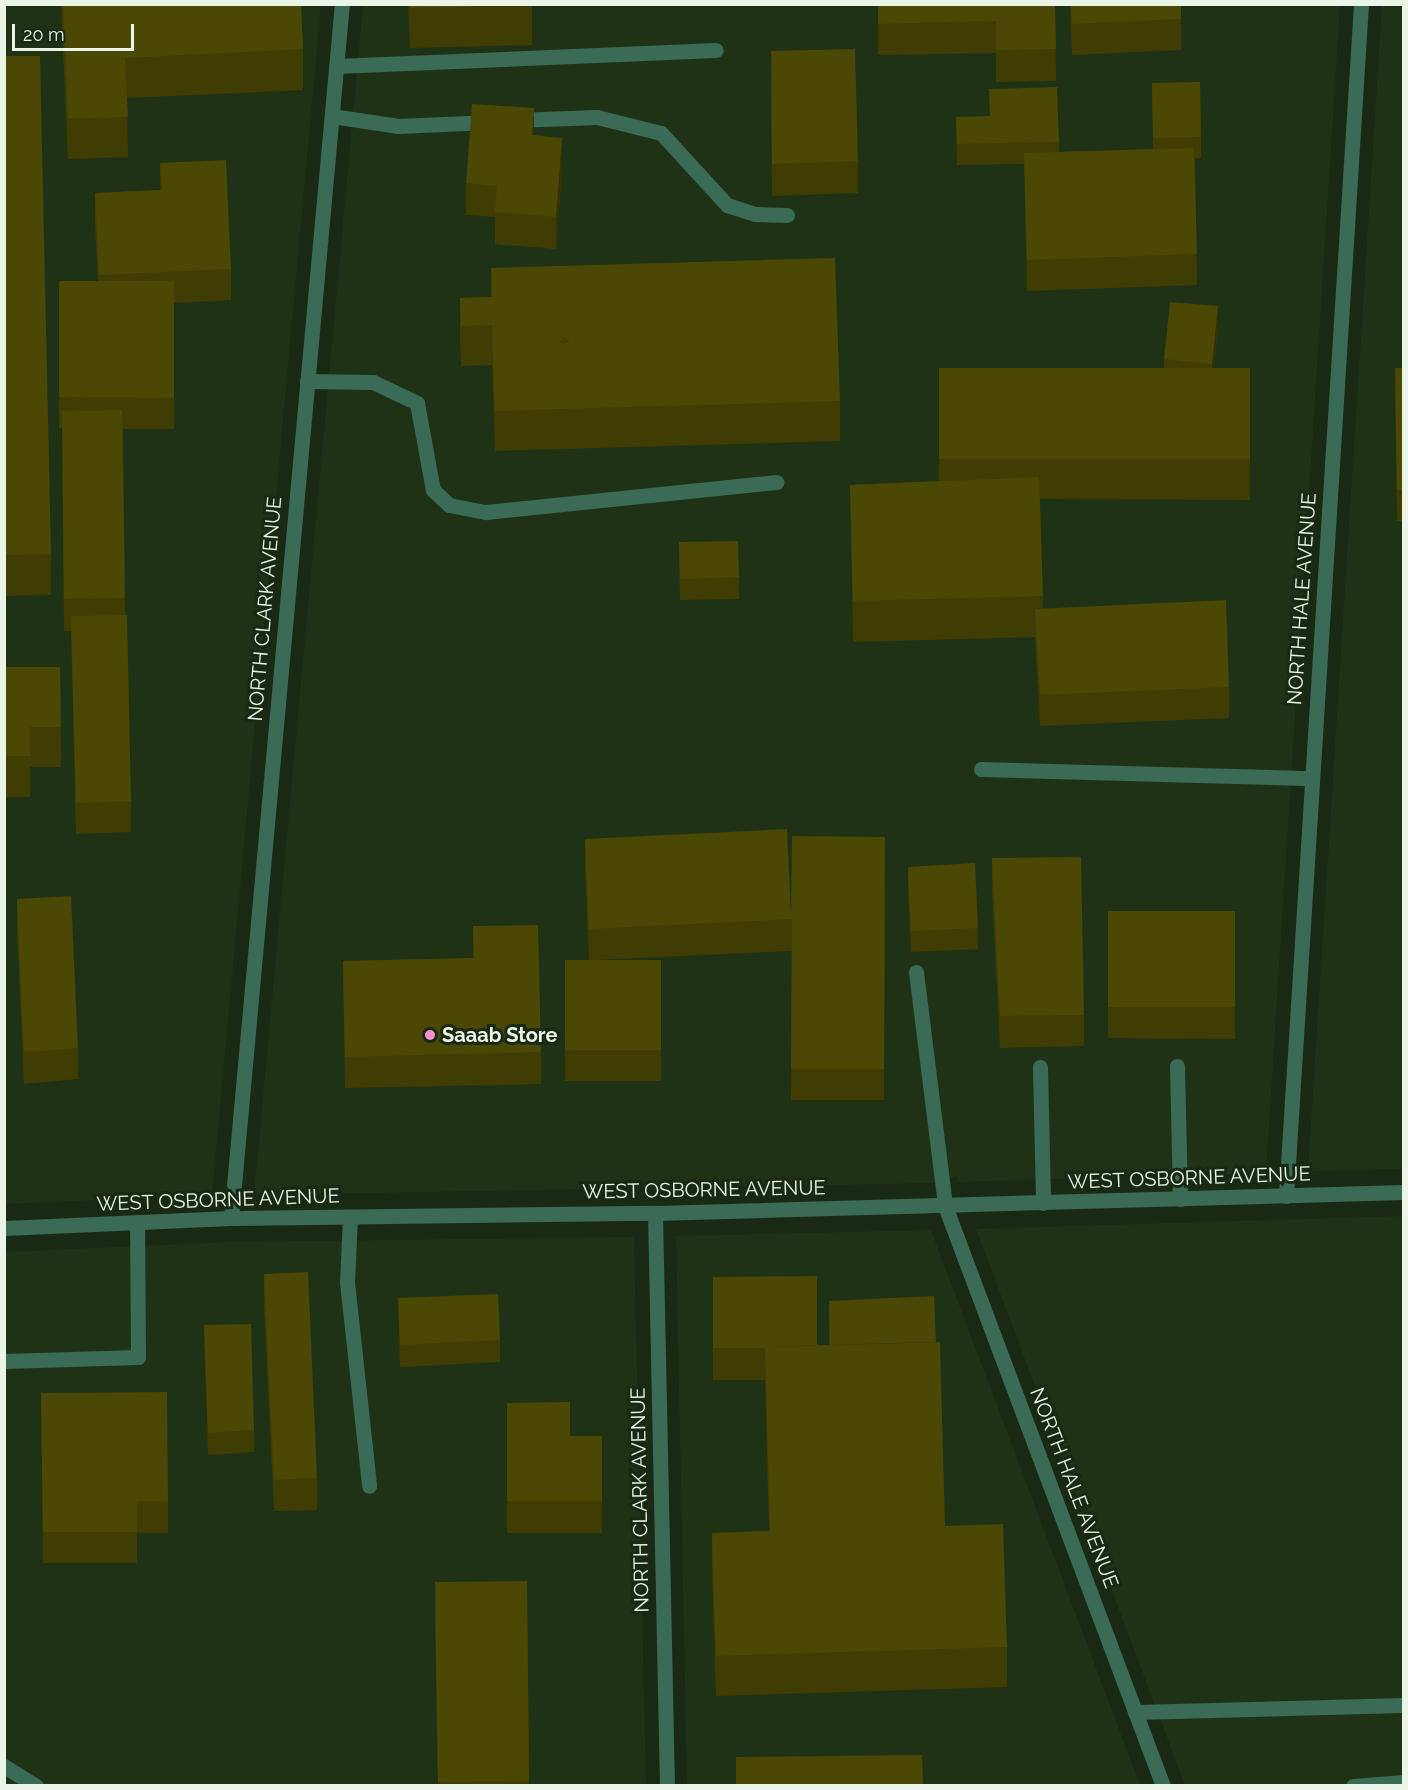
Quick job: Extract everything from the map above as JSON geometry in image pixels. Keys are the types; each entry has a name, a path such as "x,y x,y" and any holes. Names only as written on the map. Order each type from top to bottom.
{"street":[{"name":"NORTH CLARK AVENUE","path":"231,1218 342,4"},
{"name":"NORTH HALE AVENUE","path":"1286,1196 1361,4"},
{"path":"336,66 716,50"},
{"path":"332,116 398,126 597,117 661,133 727,205 754,214 787,215"},
{"path":"307,381 373,382 417,403 433,490 449,505 486,512 777,482"},
{"path":"981,770 1312,778"},
{"name":"NORTH HALE AVENUE","path":"916,972 945,1206 1162,1785"},
{"path":"1177,1066 1180,1199"},
{"path":"1040,1067 1042,1203"},
{"name":"WEST OSBORNE AVENUE","path":"4,1228 231,1218 655,1213 1404,1192"},
{"name":"NORTH CLARK AVENUE","path":"655,1213 666,1785"},
{"path":"350,1217 350,1322 369,1486"},
{"path":"4,1361 138,1357 137,1222"},
{"path":"1135,1712 1404,1705"},
{"path":"4,1766 36,1785"},
{"path":"1353,1785 1404,1782"}],"shaded area":[{"path":"4,5 321,5 212,1195 5,1204"},
{"path":"363,5 1340,5 1266,1173 959,1182 956,1176 941,1183 254,1195"},
{"path":"1382,5 1403,5 1403,1169 1308,1171"},
{"path":"1403,1216 1403,1785 1185,1785 976,1229"},
{"path":"931,1230 1140,1785 687,1785 676,1236"},
{"path":"634,1237 646,1785 5,1785 4,1252 231,1242"}],"building":[{"path":"63,4 301,4 303,49 125,58 128,117 68,119"},
{"path":"409,4 532,4 532,5 410,8"},
{"path":"878,4 1055,4 1056,49 996,50 996,21 878,24"},
{"path":"1071,4 1181,4 1181,19 1072,24"},
{"path":"855,49 858,161 772,164 771,51"},
{"path":"4,56 40,56 51,554 4,555"},
{"path":"1200,82 1201,137 1153,138 1152,83"},
{"path":"1057,87 1059,142 957,144 956,117 990,116 989,89"},
{"path":"472,104 534,108 532,135 562,138 556,217 495,212 497,186 466,183"},
{"path":"1194,148 1197,254 1027,260 1024,153"},
{"path":"226,160 231,269 99,275 95,193 162,190 160,163"},
{"path":"835,258 840,401 495,411 492,325 461,326 460,298 492,297 491,268","holes":["564,337 570,342 559,343"]},
{"path":"59,281 174,281 174,398 59,397"},
{"path":"1170,302 1218,306 1212,364 1164,359"},
{"path":"939,368 1250,368 1250,459 939,459"},
{"path":"1395,368 1404,368 1404,490 1397,490"},
{"path":"122,410 125,598 64,599 62,411"},
{"path":"1039,477 1043,596 853,601 850,485"},
{"path":"738,541 739,577 680,579 679,542"},
{"path":"1226,600 1229,687 1040,695 1035,609"},
{"path":"127,615 131,801 76,803 71,616"},
{"path":"4,667 60,667 61,727 30,727 30,756 4,756"},
{"path":"787,829 791,915 792,836 885,837 884,1069 791,1069 792,919 589,929 585,839"},
{"path":"1081,857 1084,1015 1000,1016 992,858"},
{"path":"975,863 978,928 911,931 908,867"},
{"path":"71,896 78,1048 24,1052 17,899"},
{"path":"1108,911 1235,911 1235,1007 1108,1007"},
{"path":"538,925 541,1052 345,1057 343,961 474,958 473,926"},
{"path":"565,960 661,960 661,1050 565,1050"},
{"path":"308,1272 317,1478 274,1480 264,1274"},
{"path":"817,1276 817,1345 713,1348 713,1277"},
{"path":"498,1294 500,1340 400,1345 398,1298"},
{"path":"934,1296 936,1342 830,1345 829,1301"},
{"path":"251,1324 254,1430 208,1433 204,1325"},
{"path":"940,1342 945,1526 1003,1524 1007,1647 716,1656 712,1533 770,1531 765,1347"},
{"path":"167,1392 168,1502 137,1501 137,1532 43,1532 41,1393"},
{"path":"570,1402 570,1436 602,1436 602,1501 507,1501 507,1403"},
{"path":"527,1581 529,1781 438,1782 435,1582"},
{"path":"922,1755 923,1785 736,1785 736,1757"}],"place":[{"name":"Saaab Store","path":"430,1035"}]}
